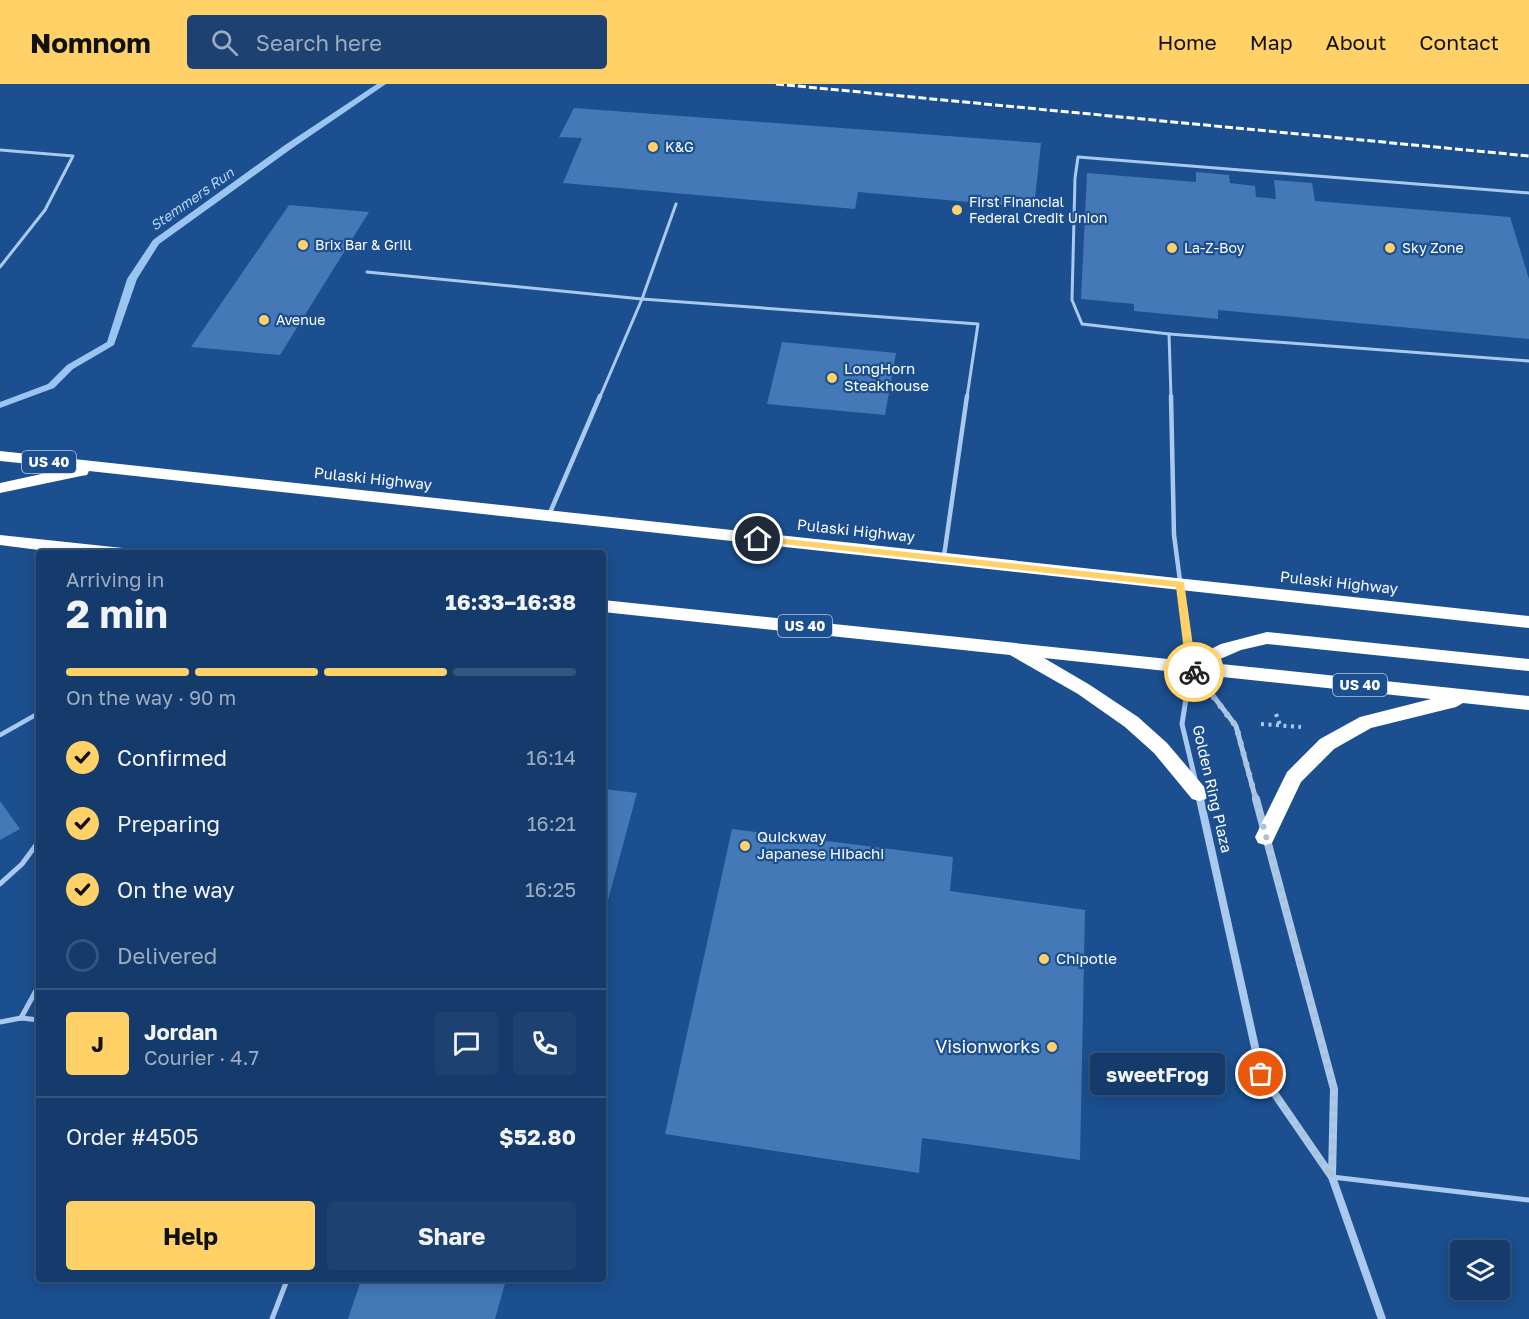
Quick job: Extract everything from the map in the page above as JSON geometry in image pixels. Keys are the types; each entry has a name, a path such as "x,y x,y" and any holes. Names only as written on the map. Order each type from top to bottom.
{"highway":[{"name":"Pulaski Highway","path":"0,456 1529,622"},
{"path":"0,488 97,468"},
{"path":"0,540 88,550"},
{"name":"US 40","path":"606,606 1529,702"},
{"path":"1191,667 1211,654 1234,644 1267,638 1529,665"},
{"path":"1007,647 1076,684 1121,714 1147,735 1199,794"},
{"path":"1265,837 1294,777 1327,744 1366,722 1412,709 1474,697"}],"street":[{"name":"Golden Ring Plaza","path":"1191,667 1182,724 1224,898 1261,1074 1332,1177 1382,1319"},
{"name":"Golden Ring Plaza","path":"1191,667 1236,726 1334,1089 1332,1177"}],"lane":[{"path":"0,150 73,156 45,210 0,267"},
{"path":"1529,193 1078,157 1075,178 1072,300 1082,324 1169,334 1529,361"},
{"path":"549,516 642,299 676,204"},
{"path":"367,272 642,299 978,324 944,559"},
{"path":"1169,334 1174,535 1191,667"},
{"path":"0,735 36,715"},
{"path":"0,884 22,864 36,845"},
{"path":"21,1018 36,990"},
{"path":"0,1022 21,1018 36,1020"},
{"path":"1332,1177 1529,1200"},
{"path":"272,1319 286,1282"}],"path":[{"path":"1276,714 1280,726"},
{"path":"1257,724 1311,728"}],"building":[{"path":"574,108 1041,143 1034,208 858,192 855,209 563,183 582,138 559,137"},
{"path":"1196,172 1229,175 1230,183 1255,186 1256,197 1276,199 1274,180 1312,183 1315,201 1510,217 1529,279 1529,339 1218,310 1218,319 1134,311 1134,304 1081,299 1087,173 1196,182"},
{"path":"289,205 369,212 280,355 191,347"},
{"name":"LongHorn Steakhouse","path":"782,342 896,353 885,415 767,404"},
{"path":"606,789 637,793 606,908"},
{"path":"0,801 20,829 0,840"},
{"path":"732,829 953,857 950,891 1085,910 1080,1160 922,1138 919,1173 665,1134"},
{"path":"360,1282 505,1282 495,1319 348,1319"}],"waterway":[{"name":"Stemmers Run","path":"0,405 51,386 70,367 111,343 132,279 156,242 288,147 382,84"}],"railway":[{"path":"776,84 1529,156"}],"way so far":[{"path":"1194,672 1236,726 1334,1089 1332,1177 1261,1074"}],"place":[{"name":"K&G","path":"653,147"},
{"name":"First Financial Federal Credit Union","path":"957,210"},
{"name":"Brix Bar & Grill","path":"303,245"},
{"name":"La-Z-Boy","path":"1172,248"},
{"name":"Sky Zone","path":"1390,248"},
{"name":"Avenue","path":"264,320"},
{"name":"LongHorn Steakhouse","path":"832,378"},
{"name":"Quickway Japanese Hibachi","path":"745,846"},
{"name":"Chipotle","path":"1044,959"},
{"name":"Visionworks","path":"1052,1047"},
{"name":"sweetFrog","path":"1261,1074"}],"route":[{"path":"758,539 1180,584 1191,667 1194,672"}]}
